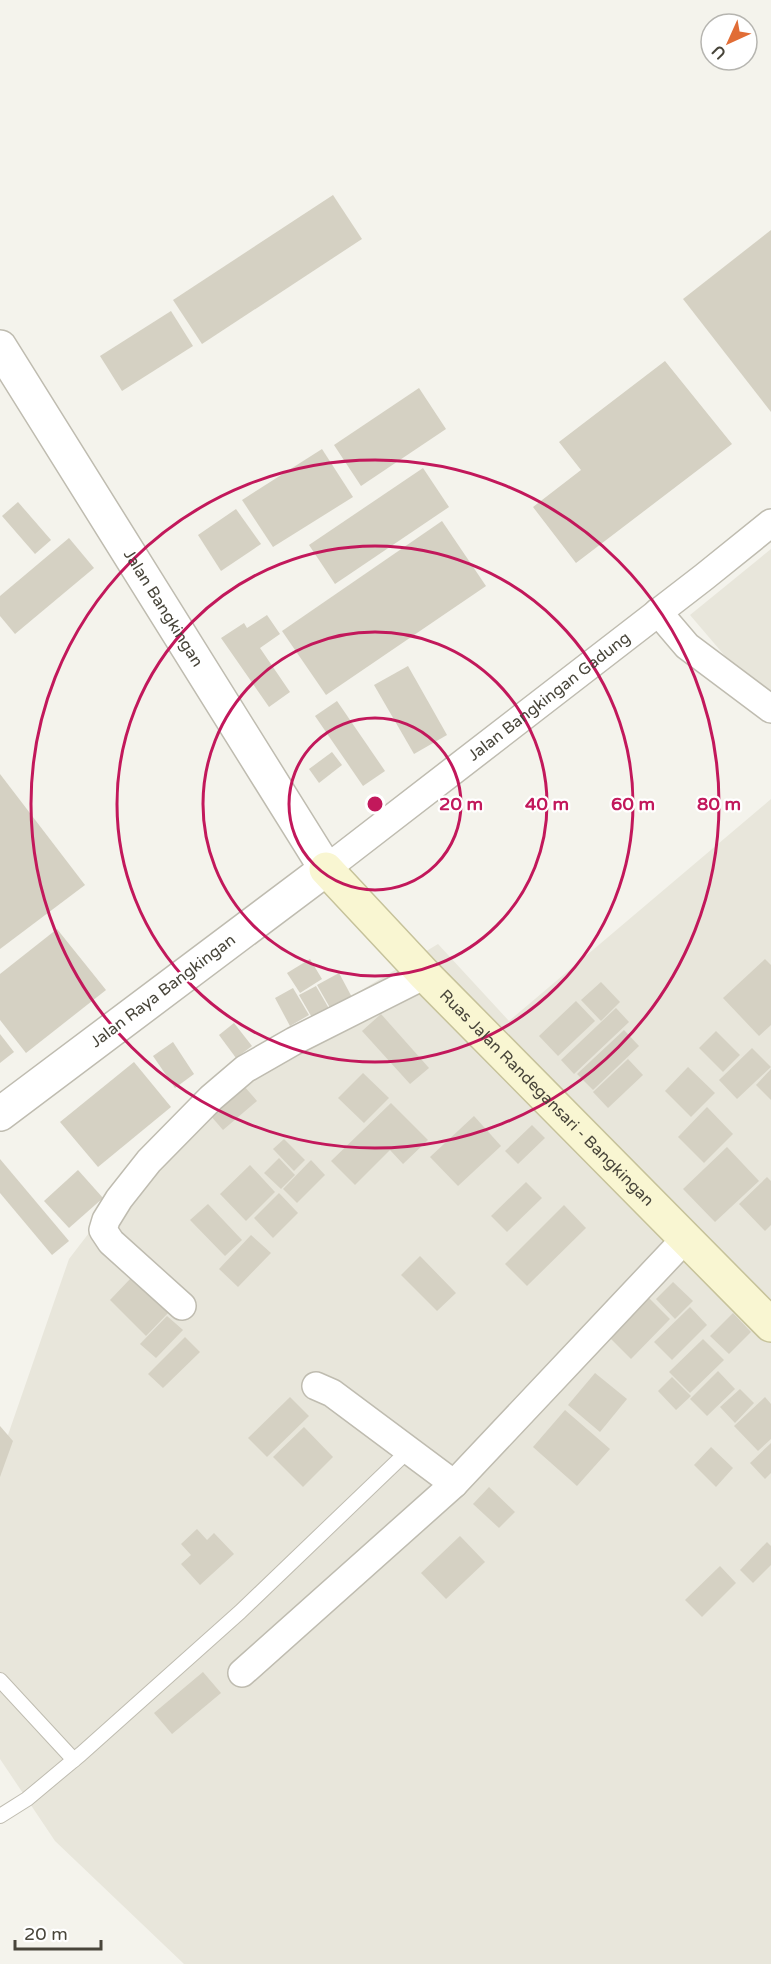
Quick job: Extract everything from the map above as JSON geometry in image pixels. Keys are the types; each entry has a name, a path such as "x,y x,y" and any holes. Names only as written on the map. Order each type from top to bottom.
{"main road":[{"name":"Ruas Jalan Randegansari - Bangkingan","path":"326,869 425,975 771,1325"}],"street":[{"name":"Jalan Bangkingan","path":"0,347 326,869"},
{"name":"Jalan Bangkingan Gadung","path":"326,869 771,523"},
{"path":"658,612 687,646 771,709"},
{"name":"Jalan Raya Bangkingan","path":"0,1114 326,869"},
{"path":"182,1306 111,1242 103,1230 106,1220 119,1199 149,1161 211,1098 245,1069 294,1041 425,975"},
{"path":"242,1673 454,1484 686,1238"},
{"path":"316,1386 332,1393 454,1484"}],"lane":[{"path":"0,1816 27,1799 74,1760 240,1612 409,1450"},
{"path":"0,1680 74,1760"}],"shaded area":[{"path":"771,549 771,710 690,615"},
{"path":"771,799 771,1964 184,1964 55,1841 0,1759 0,1458 69,1259 201,1087 438,944 509,1021"}],"building":[{"path":"333,195 362,239 202,344 173,300"},
{"path":"771,230 771,412 683,299"},
{"path":"171,311 193,346 122,391 100,356"},
{"path":"665,361 732,444 576,563 533,507 581,470 559,442"},
{"path":"419,388 446,429 361,486 334,445"},
{"path":"322,449 353,497 273,547 242,500"},
{"path":"423,468 449,507 335,584 309,545"},
{"path":"18,502 51,540 35,554 2,516"},
{"path":"236,509 261,544 221,571 198,535"},
{"path":"442,521 486,586 326,695 282,631"},
{"path":"69,538 94,568 15,634 0,616 0,596"},
{"path":"267,615 280,634 260,648 290,692 269,707 221,638 244,623 247,628"},
{"path":"408,666 447,735 414,754 374,685"},
{"path":"337,701 385,771 363,786 315,716"},
{"path":"332,752 342,765 319,783 309,769"},
{"path":"0,774 85,885 0,949"},
{"path":"57,929 106,990 26,1053 0,1020 0,974"},
{"path":"310,959 322,979 300,993 287,973"},
{"path":"765,959 771,965 771,1025 759,1036 723,998"},
{"path":"339,973 354,1001 333,1013 317,985"},
{"path":"601,982 620,1002 601,1021 581,1000"},
{"path":"316,986 331,1012 314,1021 299,995"},
{"path":"293,988 309,1015 290,1026 275,998"},
{"path":"576,1001 595,1021 558,1056 539,1036"},
{"path":"616,1008 629,1022 574,1074 561,1060"},
{"path":"381,1014 429,1068 410,1084 362,1031"},
{"path":"234,1023 252,1046 236,1058 219,1035"},
{"path":"624,1030 639,1046 593,1090 577,1074"},
{"path":"716,1031 740,1055 723,1072 699,1048"},
{"path":"0,1034 14,1052 0,1063"},
{"path":"173,1042 194,1074 175,1088 153,1056"},
{"path":"752,1048 771,1067 737,1099 719,1080"},
{"path":"628,1059 643,1075 608,1108 593,1092"},
{"path":"134,1062 171,1107 98,1167 60,1122"},
{"path":"688,1067 715,1093 691,1117 665,1091"},
{"path":"771,1069 771,1100 756,1085"},
{"path":"363,1073 389,1098 364,1123 338,1098"},
{"path":"244,1086 257,1101 223,1130 210,1115"},
{"path":"391,1103 428,1140 403,1164 390,1150 355,1185 331,1161"},
{"path":"707,1107 733,1134 704,1163 678,1137"},
{"path":"474,1116 501,1146 458,1186 430,1157"},
{"path":"532,1125 545,1138 518,1164 505,1151"},
{"path":"284,1139 305,1160 294,1171 273,1149"},
{"path":"727,1147 759,1181 715,1222 683,1189"},
{"path":"279,1158 295,1175 281,1189 264,1173"},
{"path":"0,1159 69,1241 52,1255 0,1193"},
{"path":"311,1160 325,1175 297,1203 283,1189"},
{"path":"250,1165 275,1192 246,1221 220,1194"},
{"path":"78,1170 103,1198 69,1228 44,1201"},
{"path":"767,1177 771,1181 771,1225 765,1231 739,1204"},
{"path":"526,1182 542,1198 507,1232 491,1216"},
{"path":"279,1193 298,1213 273,1238 254,1218"},
{"path":"208,1204 242,1240 225,1256 190,1220"},
{"path":"564,1205 586,1228 527,1286 505,1264"},
{"path":"251,1235 271,1253 238,1287 219,1269"},
{"path":"420,1256 456,1293 437,1311 401,1275"},
{"path":"132,1277 169,1312 146,1336 110,1300"},
{"path":"673,1282 693,1301 675,1319 656,1299"},
{"path":"649,1298 670,1319 631,1359 610,1338"},
{"path":"690,1307 707,1325 672,1360 654,1342"},
{"path":"733,1313 751,1332 729,1354 710,1336"},
{"path":"167,1316 183,1330 156,1358 140,1344"},
{"path":"185,1337 200,1352 163,1388 148,1374"},
{"path":"703,1339 724,1360 690,1393 669,1372"},
{"path":"718,1371 735,1389 707,1416 690,1399"},
{"path":"595,1373 627,1399 600,1432 568,1405"},
{"path":"672,1377 691,1396 676,1410 658,1391"},
{"path":"740,1389 754,1403 735,1423 720,1407"},
{"path":"290,1397 309,1416 267,1457 248,1438"},
{"path":"765,1397 771,1404 771,1439 758,1451 734,1426"},
{"path":"565,1410 610,1449 577,1486 533,1447"},
{"path":"0,1426 13,1441 0,1477"},
{"path":"304,1427 333,1457 303,1487 273,1457"},
{"path":"771,1443 771,1473 765,1479 750,1463"},
{"path":"711,1447 733,1468 716,1487 694,1465"},
{"path":"489,1487 515,1512 499,1528 473,1504"},
{"path":"197,1529 207,1540 214,1533 234,1554 200,1585 181,1564 191,1555 181,1544"},
{"path":"460,1536 485,1562 446,1599 421,1573"},
{"path":"767,1542 771,1546 771,1565 753,1583 740,1570"},
{"path":"720,1566 736,1583 702,1617 685,1600"},
{"path":"203,1672 221,1693 172,1734 154,1713"}]}
